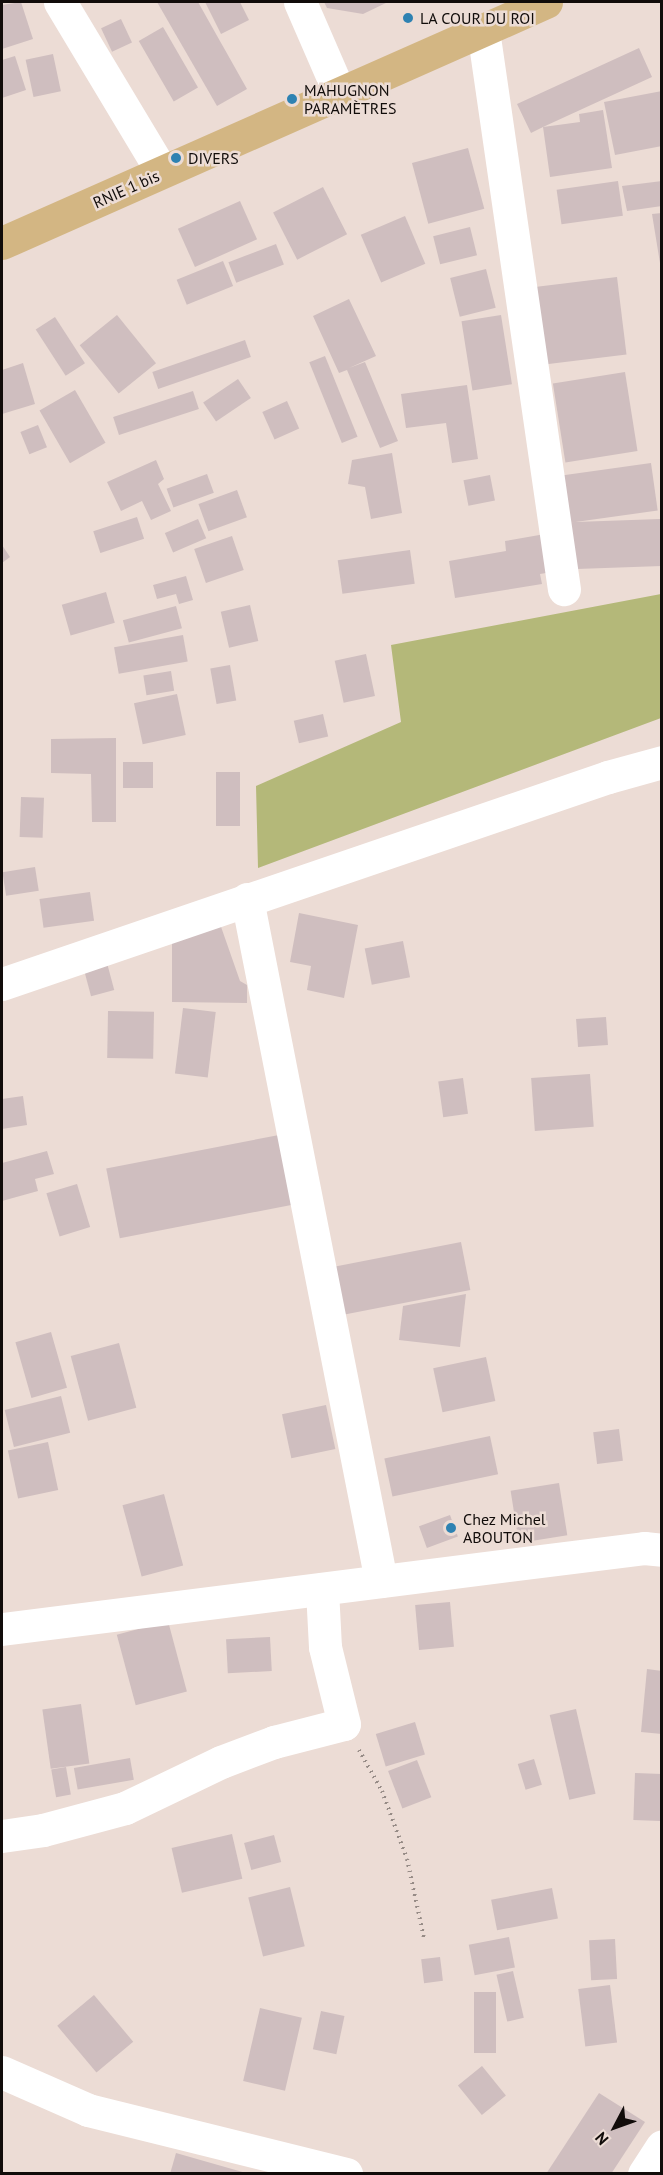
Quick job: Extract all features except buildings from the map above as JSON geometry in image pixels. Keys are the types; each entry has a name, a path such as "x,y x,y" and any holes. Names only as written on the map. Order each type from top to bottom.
{"main road":[{"name":"RNIE 1 bis","path":"2,243 483,30 525,6"}],"street":[{"path":"60,2 162,172"},
{"path":"300,2 340,94"},
{"path":"483,30 564,589"},
{"path":"2,984 608,777 662,762"},
{"path":"247,899 381,1581"},
{"path":"2,1629 644,1548 662,1550"},
{"path":"2,1836 43,1830 125,1808 232,1758 274,1742 344,1724 325,1647 322,1589"},
{"path":"2,2072 88,2109 346,2174"},
{"path":"644,2174 662,2146"}],"path":[{"path":"344,1724 385,1800 407,1859 424,1938"}],"green space":[{"path":"661,594 661,718 258,868 256,786 401,722 391,645"}],"place":[{"name":"LA COUR DU ROI","path":"408,18"},
{"name":"MAHUGNON PARAMÈTRES","path":"292,99"},
{"name":"DIVERS","path":"176,158"},
{"name":"Chez Michel ABOUTON","path":"451,1528"}]}
